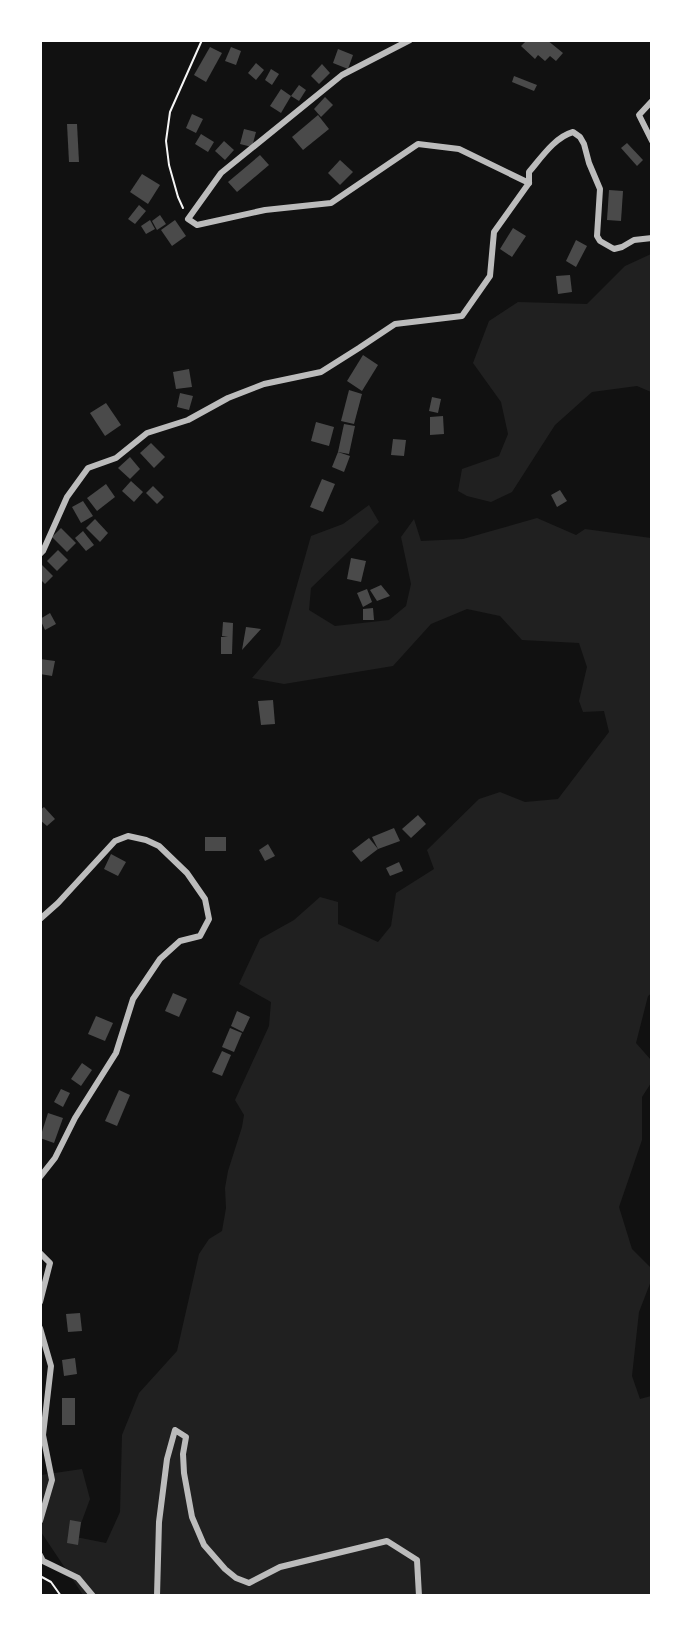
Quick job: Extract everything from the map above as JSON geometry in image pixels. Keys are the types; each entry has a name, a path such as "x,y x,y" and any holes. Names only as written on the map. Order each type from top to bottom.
{"street":[{"path":"410,40 342,75 221,173 188,219 197,225 266,210 332,203 418,144 459,149 529,183"},
{"path":"651,101 639,115 651,141"},
{"path":"40,554 67,498 88,468 116,458 147,434 188,420 228,398 264,384 321,372 395,324 462,316 489,276 494,232 529,183 529,172 565,134 573,132 580,137 600,189 597,236 600,241 614,249 634,240 651,238"},
{"path":"40,919 58,903 115,840 128,836 159,846 187,873 205,899 209,919 201,936 180,941 160,959 133,999 116,1053 75,1118 55,1158 40,1177"},
{"path":"40,1253 50,1263 40,1302"},
{"path":"40,1328 51,1366 43,1435 52,1480 40,1521"},
{"path":"158,1596 159,1522 167,1459 175,1430 186,1437 183,1454 184,1473 192,1517 204,1545 236,1578 249,1583 280,1568 387,1541 417,1560 419,1596"},
{"path":"40,1555 42,1561 78,1578 93,1596"}],"path":[{"path":"188,219 178,197 169,165 166,141 170,112 202,40"},
{"path":"40,1576 51,1582 62,1596"}],"shaded area":[{"path":"651,254 651,392 637,386 592,392 555,425 512,492 491,502 467,496 458,491 462,469 499,456 508,434 501,402 473,363 489,321 518,302 587,304 625,266"},
{"path":"369,505 379,522 311,588 309,610 335,626 389,620 406,606 411,584 401,537 414,519 421,541 463,539 537,518 576,535 585,529 651,538 652,993 648,996 636,1043 651,1060 651,1083 642,1097 642,1140 619,1207 632,1249 651,1268 651,1281 639,1312 632,1376 640,1399 651,1396 651,1595 83,1595 41,1532 41,1475 82,1469 90,1499 76,1537 106,1543 120,1512 122,1435 139,1393 177,1351 199,1254 209,1239 222,1231 228,1171 244,1115 235,1100 269,1026 271,1002 239,984 260,939 294,920 320,897 338,902 338,924 378,942 391,926 396,893 434,869 427,850 479,799 500,792 525,802 558,799 609,732 604,711 583,712 579,701 587,667 579,643 522,640 500,616 467,609 431,624 393,666 284,684 252,678 280,645 311,536 343,524"}],"building":[{"path":"527,40 547,40 563,53 556,61 550,56 545,61 538,55 535,59 521,46"},
{"path":"210,47 222,53 206,82 194,75"},
{"path":"231,47 241,51 236,65 225,61"},
{"path":"338,49 353,55 348,69 333,63"},
{"path":"256,63 264,70 256,80 248,73"},
{"path":"322,64 330,73 319,84 311,76"},
{"path":"271,69 279,74 272,85 265,80"},
{"path":"514,76 537,85 534,91 512,82"},
{"path":"299,85 306,90 299,101 291,96"},
{"path":"281,89 291,96 281,113 270,106"},
{"path":"325,97 333,105 321,117 314,109"},
{"path":"192,114 203,119 196,133 186,128"},
{"path":"318,115 329,129 303,150 292,137"},
{"path":"67,124 77,124 79,162 69,162"},
{"path":"244,129 256,132 252,147 240,144"},
{"path":"201,134 214,142 208,152 195,144"},
{"path":"224,141 234,150 225,160 215,151"},
{"path":"627,143 643,160 637,166 621,148"},
{"path":"260,155 269,165 237,192 228,182"},
{"path":"340,160 353,172 340,185 328,173"},
{"path":"142,174 160,185 148,204 130,192"},
{"path":"609,190 623,191 621,221 607,220"},
{"path":"139,205 146,211 135,224 128,219"},
{"path":"160,215 166,224 157,230 152,221"},
{"path":"150,220 155,229 146,234 141,226"},
{"path":"175,220 186,236 172,246 161,230"},
{"path":"513,228 526,236 512,257 500,249"},
{"path":"576,240 587,246 576,267 566,261"},
{"path":"570,275 572,292 558,294 556,276"},
{"path":"363,355 378,365 362,391 347,381"},
{"path":"189,369 192,387 176,389 173,372"},
{"path":"349,390 362,394 354,424 341,421"},
{"path":"180,393 193,396 189,410 177,407"},
{"path":"432,397 441,399 438,413 429,411"},
{"path":"106,403 121,425 105,436 90,413"},
{"path":"443,416 444,434 430,435 430,417"},
{"path":"316,422 334,427 329,446 311,441"},
{"path":"344,424 355,426 349,454 338,452"},
{"path":"393,439 406,440 404,456 391,455"},
{"path":"151,443 165,457 154,468 140,453"},
{"path":"338,452 350,456 344,472 332,467"},
{"path":"130,457 140,469 130,479 118,468"},
{"path":"322,479 335,484 323,512 310,507"},
{"path":"131,481 143,492 134,502 122,491"},
{"path":"106,484 115,497 97,511 87,498"},
{"path":"153,486 164,497 157,504 146,493"},
{"path":"560,490 567,501 557,507 551,495"},
{"path":"83,501 93,516 81,523 72,507"},
{"path":"95,519 108,533 100,542 86,528"},
{"path":"61,528 76,543 67,552 52,537"},
{"path":"83,531 94,545 86,551 75,538"},
{"path":"58,550 68,560 57,571 47,561"},
{"path":"351,558 366,561 361,582 347,579"},
{"path":"40,563 53,576 45,584 40,579"},
{"path":"381,585 390,596 377,601 370,590"},
{"path":"367,589 372,602 363,607 357,593"},
{"path":"373,608 374,620 363,620 363,609"},
{"path":"50,613 56,624 45,630 40,619"},
{"path":"223,622 233,623 232,654 221,654 221,637 228,637 222,636"},
{"path":"246,627 261,629 242,650"},
{"path":"40,659 55,661 52,676 40,674"},
{"path":"273,700 275,724 261,725 258,701"},
{"path":"44,807 55,819 47,826 40,820 40,810"},
{"path":"418,815 426,824 411,838 402,829"},
{"path":"394,828 400,841 378,849 372,837"},
{"path":"205,837 226,837 226,851 205,851"},
{"path":"369,838 378,849 361,862 352,851"},
{"path":"268,844 275,856 265,861 259,850"},
{"path":"111,854 126,862 118,876 104,869"},
{"path":"399,862 403,871 390,876 386,868"},
{"path":"173,993 187,999 179,1017 165,1011"},
{"path":"237,1011 250,1017 243,1032 231,1026"},
{"path":"96,1016 113,1023 105,1041 88,1034"},
{"path":"230,1028 242,1033 234,1052 222,1047"},
{"path":"222,1051 231,1055 222,1076 212,1072"},
{"path":"82,1063 92,1070 81,1086 71,1079"},
{"path":"61,1089 70,1093 63,1107 54,1102"},
{"path":"119,1090 130,1095 117,1126 105,1121"},
{"path":"48,1113 63,1118 54,1143 40,1138"},
{"path":"80,1313 82,1331 68,1332 66,1314"},
{"path":"75,1358 77,1374 64,1376 62,1360"},
{"path":"62,1398 75,1398 75,1425 62,1425"},
{"path":"70,1520 81,1522 78,1545 67,1543"}]}
